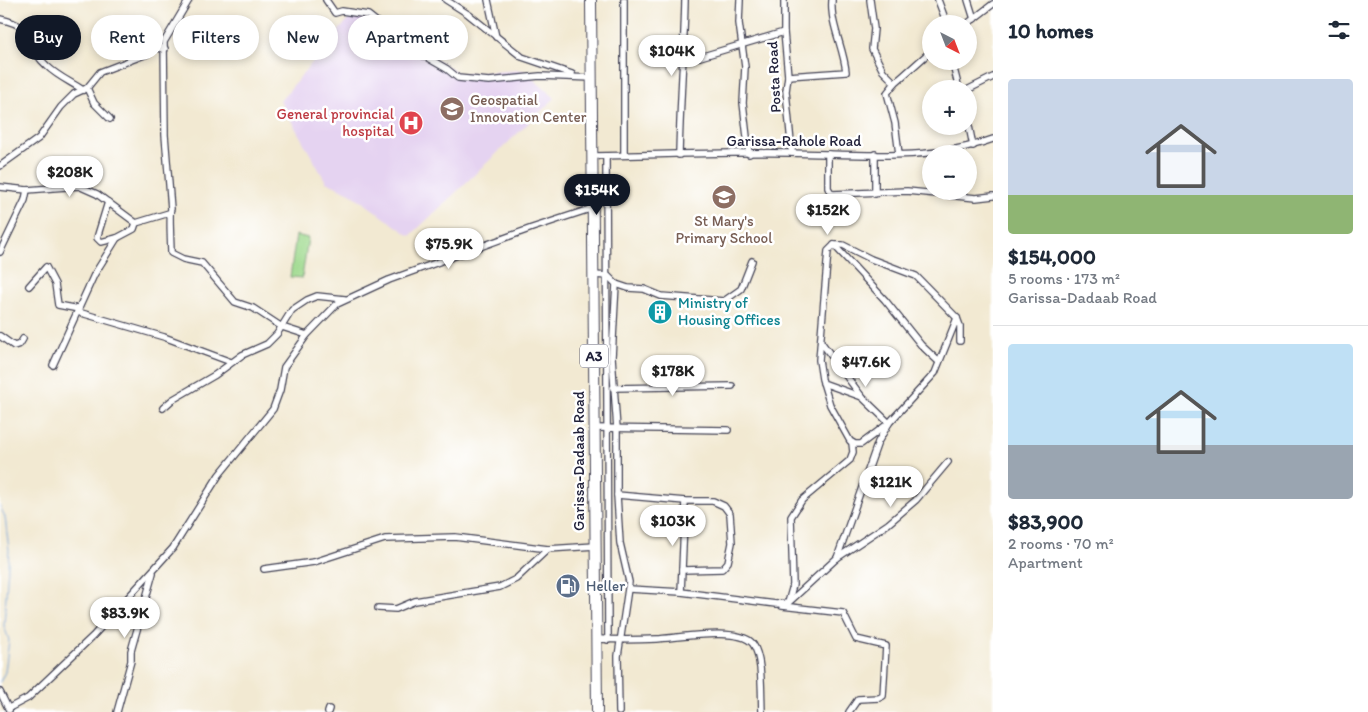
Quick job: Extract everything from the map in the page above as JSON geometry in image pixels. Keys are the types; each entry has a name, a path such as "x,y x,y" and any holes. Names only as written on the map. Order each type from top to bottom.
{"highway":[{"name":"Garissa-Dadaab Road","path":"591,0 594,156 597,712"}],"street":[{"path":"189,0 164,42 165,135 171,209 169,213 172,227 171,253 183,259 202,263 235,302 253,308 282,327 306,335"},
{"path":"326,0 335,13 351,12 368,15 376,19 407,46 447,68 458,78 490,81 540,76 593,78"},
{"path":"446,0 468,14 522,57 577,76"},
{"path":"488,0 496,37"},
{"path":"624,0 624,154"},
{"path":"679,155 680,101 684,58 682,21 684,0"},
{"path":"740,0 745,67 743,103 749,154"},
{"name":"Posta Road","path":"784,0 784,32 788,76 786,91 792,153"},
{"path":"788,76 845,74 843,53 831,11 832,0"},
{"path":"870,0 874,29 872,49 883,71 895,83"},
{"path":"938,0 944,15"},
{"path":"968,0 973,15"},
{"path":"978,16 993,4"},
{"path":"0,19 21,25 26,30 39,58 47,67 85,89 110,119"},
{"path":"684,58 700,57 784,32"},
{"path":"0,166 39,138 61,108 74,94 85,89 100,72 147,54 156,48 165,49"},
{"path":"899,154 895,123 887,93 895,83 922,59"},
{"path":"977,85 993,78"},
{"name":"Garissa-Rahole Road","path":"976,145 993,139"},
{"name":"Garissa-Rahole Road","path":"594,156 624,154 922,153"},
{"path":"828,154 828,192 837,194 875,194 907,191 976,198 993,196"},
{"path":"875,154 875,194"},
{"path":"606,156 608,276 606,428 608,640"},
{"path":"0,188 28,190 79,186 108,202 136,223"},
{"path":"0,252 28,190"},
{"path":"108,202 97,238 101,242 117,238 134,229 136,223"},
{"path":"0,692 9,710 28,698 82,647 154,571 173,548 225,467 273,409 280,390 284,366 306,335 337,304 345,299 532,228 593,208"},
{"path":"136,223 169,213"},
{"path":"53,365 94,275 117,238"},
{"path":"834,245 939,362"},
{"path":"788,603 793,585 792,517 802,500 850,460 854,452 852,443 830,405 823,383 819,360 828,251 834,245 843,245 916,276 957,318 960,341"},
{"path":"594,275 608,276 616,284 628,288 644,289 661,296 724,301 741,290 752,261"},
{"path":"29,286 46,267 55,284 58,305 164,337 231,362"},
{"path":"616,284 612,321 613,388 617,429 617,495 620,543 628,574 629,589 618,656 619,712"},
{"path":"163,408 172,400 215,376 231,362 267,344 282,327 292,310 306,300 317,296 345,299"},
{"path":"852,443 861,444 889,423 926,384 935,373 957,318"},
{"path":"0,336 14,346 20,344 24,339"},
{"path":"821,342 862,397 889,423"},
{"path":"823,383 862,397"},
{"path":"613,388 732,386"},
{"path":"837,558 875,450 889,423"},
{"path":"594,428 728,430"},
{"path":"776,604 788,603 837,558 888,524 916,500 948,462"},
{"path":"617,495 685,502 713,501 724,506 730,514 732,543 728,562 722,569 682,570"},
{"path":"682,592 685,502"},
{"path":"264,569 314,562 385,539 455,537 548,548 595,546"},
{"path":"378,608 396,609 415,601 500,587 516,579 548,548"},
{"path":"117,712 131,661 131,651 154,571"},
{"path":"629,589 682,592 843,613 851,633 856,639 886,646 883,696 880,698 858,699 849,712"},
{"path":"596,639 621,640 710,635 748,639 753,644 758,658 762,712"}],"shaded area":[{"name":"General provincial hospital","path":"348,20 348,60 436,60 460,74 523,70 555,98 410,236 350,193 326,182 280,101 314,60 338,60 338,32"}],"green space":[{"path":"296,235 308,238 302,278 290,277"}],"waterway":[{"path":"0,506 5,517 9,550 4,626 9,640 5,672 0,682"}],"place":[{"name":"Geospatial Innovation Center","path":"452,109"},
{"name":"General provincial hospital","path":"411,123"},
{"name":"St Mary's Primary School","path":"724,197"},
{"name":"Ministry of Housing Offices","path":"660,312"},
{"name":"Heller","path":"568,586"}]}
